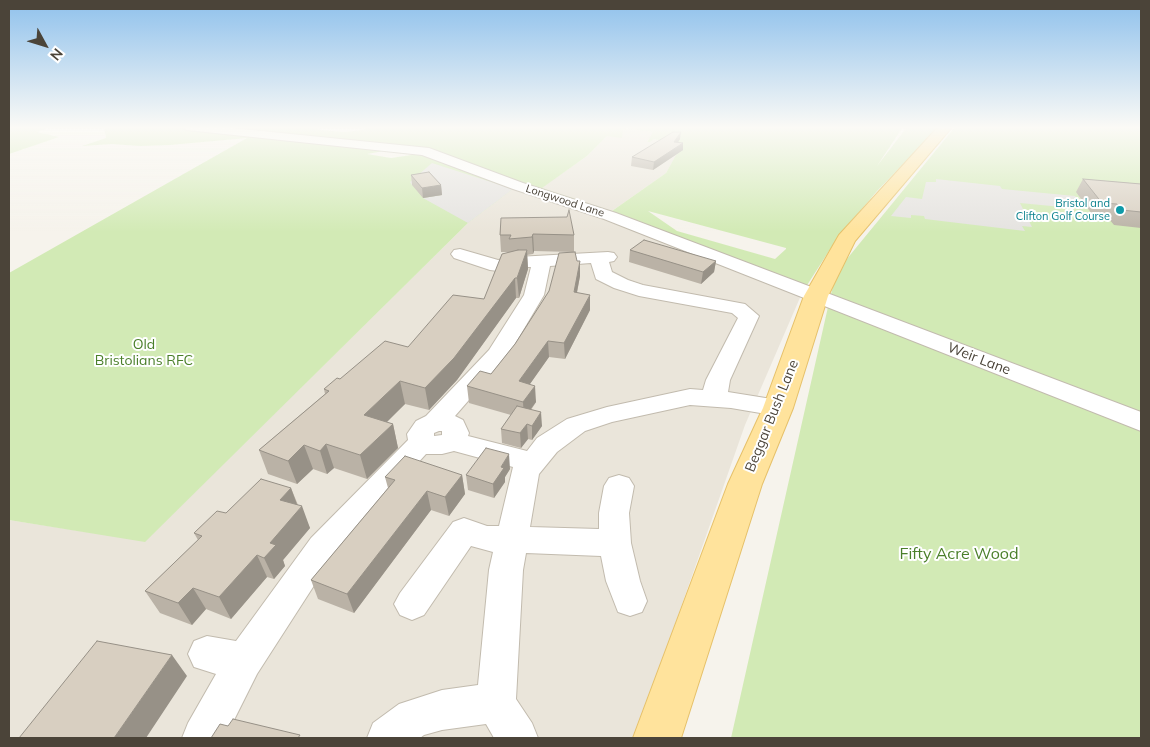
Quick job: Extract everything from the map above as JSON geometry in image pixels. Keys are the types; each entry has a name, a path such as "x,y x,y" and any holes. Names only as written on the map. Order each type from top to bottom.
{"main road":[{"name":"Beggar Bush Lane","path":"657,738 745,484 778,408 816,296 846,239 914,162"}],"street":[{"name":"Longwood Lane","path":"453,162 518,186 610,216 816,296"},
{"path":"460,254 496,266 506,266 517,262 604,258 603,275 621,284 639,290 738,308 749,316 718,380 714,398"},
{"path":"203,738 244,661 322,547 436,435 498,354 534,295 539,279 541,261"},
{"name":"Weir Lane","path":"816,296 1141,422"},
{"path":"517,738 496,703 506,570 510,540 525,470 548,445 576,424 607,415 690,397 714,398 778,408"},
{"path":"436,435 532,462"},
{"path":"619,486 614,513 615,542 622,580 630,601"},
{"path":"412,604 464,531 487,539 615,542"},
{"path":"207,654 244,661"},
{"path":"388,738 413,718 442,710 496,703"}],"shaded area":[{"path":"579,162 673,162 666,173 612,211 541,188"},
{"path":"432,163 513,189 468,223 423,198 442,195 412,185 410,182"},
{"path":"936,179 1000,186 1002,189 1075,196 1083,209 1020,203 1032,227 1022,226 1025,231 925,219 924,216 911,215 911,218 891,216 906,197 922,199 926,182 936,182"},
{"path":"513,189 622,222 802,293 745,425 635,738 9,738 9,520 145,541 468,223"}],"green space":[{"name":"Old Bristolians RFC","path":"205,162 579,162 542,188 612,211 666,173 672,162 880,162 877,166 880,162 905,162 877,191 836,240 802,293 622,222 513,189 468,223 145,542 9,520 9,273","holes":["648,211 786,248 786,249 775,259 677,231"]},
{"name":"Fifty Acre Wood","path":"926,162 1141,162 1141,738 731,738 837,271"}],"building":[{"path":"429,172 441,185 422,188 411,175"},
{"path":"1083,179 1141,184 1141,212 1122,210 1117,204 1102,203"},
{"path":"569,210 574,235 533,234 532,237 509,239 511,235 500,235 501,218 567,217"},
{"path":"644,240 716,261 703,272 630,250"},
{"path":"527,250 517,278 515,278 454,358 425,388 400,381 364,415 393,424 360,455 326,444 320,451 304,445 288,461 259,450 329,391 324,389 337,378 340,379 385,341 408,347 453,295 484,299 502,254"},
{"path":"575,252 577,261 580,261 574,292 590,295 564,343 548,341 519,381 535,386 523,402 467,386 480,371 491,374 515,344 549,291 559,253"},
{"path":"517,406 541,412 532,426 527,424 520,433 501,429"},
{"path":"486,448 509,454 501,467 504,468 493,484 466,475"},
{"path":"405,456 462,475 445,497 427,491 347,594 311,580 395,480 385,477"},
{"path":"261,479 291,488 280,500 302,506 270,543 276,545 264,558 257,555 219,597 193,588 178,603 145,591 202,536 194,533 217,511 226,513"},
{"path":"97,641 172,655 114,738 19,738"},
{"path":"233,719 300,735 298,738 211,738 220,724 228,726"}],"place":[{"name":"Bristol and Clifton Golf Course","path":"1120,210"}]}
